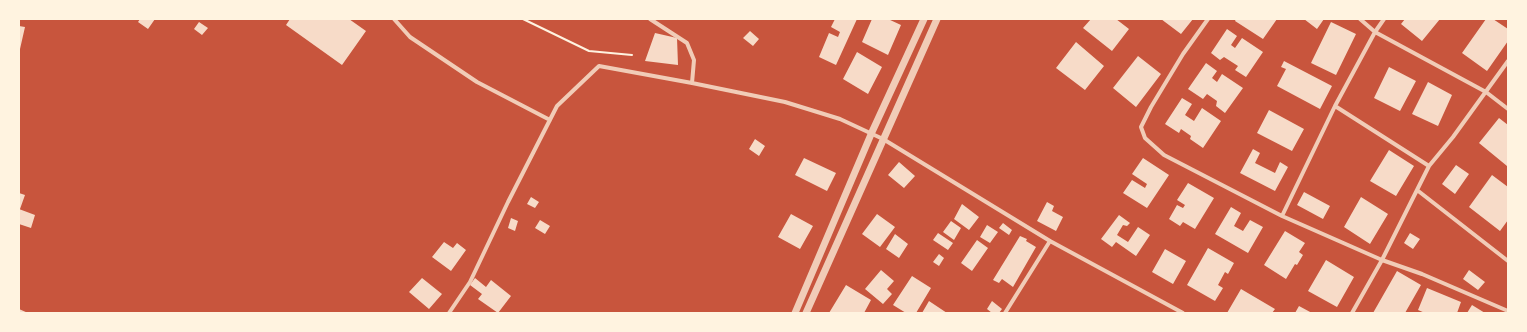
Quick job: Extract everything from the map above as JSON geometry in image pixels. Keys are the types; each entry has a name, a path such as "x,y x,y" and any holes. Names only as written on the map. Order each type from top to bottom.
{"street":[{"path":"394,19 410,37 477,82 550,120"},
{"path":"650,19 687,44 694,60 692,83"},
{"path":"795,313 872,132 924,19"},
{"path":"806,313 937,19"},
{"path":"1208,19 1183,54 1151,107 1141,127 1145,138 1164,155 1282,216 1382,260 1422,274 1508,311"},
{"path":"1360,19 1375,32 1486,92 1508,109"},
{"path":"1282,216 1335,106 1375,32 1384,19"},
{"path":"1352,313 1382,260 1429,166 1454,137 1508,61"},
{"path":"449,313 470,282 508,202 557,106 600,66 784,102 840,119 872,132 1050,241 1183,313"},
{"path":"1335,106 1429,166"},
{"path":"1417,190 1508,261"},
{"path":"1004,313 1050,241"}],"path":[{"path":"523,19 589,51 632,55"}],"building":[{"path":"140,19 155,19 148,29 138,22"},
{"path":"290,19 349,19 366,31 342,65 286,25"},
{"path":"835,19 857,19 836,65 819,57 829,33 838,37 840,32 831,27"},
{"path":"872,19 888,19 901,25 888,55 862,42"},
{"path":"1091,19 1116,19 1129,29 1112,51 1083,28"},
{"path":"1161,19 1193,19 1181,34"},
{"path":"1236,19 1277,19 1263,39 1235,21"},
{"path":"1304,19 1324,19 1317,29"},
{"path":"1405,19 1440,19 1422,41 1401,24"},
{"path":"1486,19 1493,19 1508,29 1508,41 1487,71 1462,53"},
{"path":"199,22 208,28 202,35 194,29"},
{"path":"1331,22 1356,34 1336,75 1311,63"},
{"path":"19,26 25,27 20,49 19,49"},
{"path":"1227,29 1237,36 1231,45 1235,48 1242,38 1263,52 1246,77 1235,70 1238,66 1224,57 1220,60 1211,53"},
{"path":"750,31 759,39 753,46 743,38"},
{"path":"655,33 677,38 678,65 645,61"},
{"path":"1076,42 1104,66 1085,90 1056,68"},
{"path":"857,52 882,67 868,94 843,79"},
{"path":"1138,56 1161,74 1136,107 1113,88"},
{"path":"1284,61 1332,86 1320,109 1277,86 1286,69 1281,67"},
{"path":"1206,63 1217,71 1212,78 1217,82 1222,74 1243,88 1225,113 1216,106 1217,101 1207,94 1203,99 1188,89"},
{"path":"1389,67 1416,81 1400,111 1374,98"},
{"path":"1428,82 1452,95 1438,126 1412,114"},
{"path":"1182,98 1192,104 1185,115 1194,121 1202,108 1221,121 1203,148 1190,139 1191,136 1181,129 1179,133 1165,124"},
{"path":"1269,110 1304,129 1292,151 1257,133"},
{"path":"1499,118 1508,125 1507,166 1479,143"},
{"path":"755,139 765,146 759,156 749,149"},
{"path":"1253,149 1260,153 1255,163 1275,173 1280,162 1288,167 1275,191 1240,173"},
{"path":"1389,150 1414,166 1396,196 1370,181"},
{"path":"804,158 836,173 827,191 795,175"},
{"path":"1143,158 1169,175 1147,208 1123,193 1132,180 1145,188 1147,184 1132,174"},
{"path":"899,162 915,176 904,188 888,175"},
{"path":"1456,165 1469,174 1455,194 1442,184"},
{"path":"1492,175 1508,187 1508,220 1500,231 1469,207"},
{"path":"1188,183 1214,198 1195,229 1183,222 1180,226 1169,219 1177,205 1183,208 1185,205 1177,200"},
{"path":"1304,192 1330,206 1323,219 1297,205"},
{"path":"19,193 25,195 20,209 19,208"},
{"path":"531,197 539,202 535,208 527,204"},
{"path":"1361,197 1388,214 1370,244 1344,227"},
{"path":"1047,202 1054,206 1052,211 1063,217 1056,231 1037,221"},
{"path":"962,204 979,217 969,230 954,219"},
{"path":"1231,207 1241,213 1234,226 1243,231 1250,220 1263,227 1248,253 1215,234"},
{"path":"19,209 35,215 31,228 19,224"},
{"path":"791,214 813,226 800,249 778,237"},
{"path":"877,214 895,227 880,247 862,234"},
{"path":"1119,215 1130,223 1127,226 1123,225 1117,235 1128,242 1138,227 1150,235 1136,256 1116,242 1112,247 1101,239"},
{"path":"511,218 518,221 515,231 508,228"},
{"path":"540,220 550,226 545,234 535,228"},
{"path":"951,221 961,228 954,240 943,232"},
{"path":"1003,223 1012,230 1009,235 999,228"},
{"path":"987,225 998,232 990,243 980,237"},
{"path":"1285,231 1305,243 1299,252 1303,255 1297,265 1295,264 1286,279 1264,265"},
{"path":"938,233 953,243 948,250 933,240"},
{"path":"1410,233 1420,239 1413,249 1404,243"},
{"path":"895,234 908,244 899,258 886,249"},
{"path":"1020,236 1027,239 1026,241 1036,247 1013,287 1002,279 999,283 993,280"},
{"path":"977,240 988,248 972,271 961,263"},
{"path":"444,242 453,248 457,243 466,250 451,271 432,257"},
{"path":"1208,248 1234,263 1228,274 1225,272 1218,285 1223,288 1215,301 1187,285"},
{"path":"1165,249 1186,261 1173,284 1152,272"},
{"path":"939,254 944,258 939,266 933,262"},
{"path":"1326,260 1354,277 1337,307 1308,291"},
{"path":"881,270 894,281 887,289 892,294 883,304 865,289"},
{"path":"1469,270 1485,282 1478,290 1463,279"},
{"path":"1397,271 1421,285 1405,313 1373,313"},
{"path":"912,276 931,288 916,313 906,313 893,305"},
{"path":"422,278 442,294 429,309 409,292"},
{"path":"475,278 486,287 491,280 511,296 498,313 478,299 482,294 470,285"},
{"path":"846,285 871,300 864,313 829,313"},
{"path":"1427,288 1461,302 1457,313 1425,313 1418,310"},
{"path":"1241,289 1275,309 1272,313 1227,313"},
{"path":"929,301 947,313 922,313"},
{"path":"992,301 1002,309 999,313 992,313 987,309"},
{"path":"1472,305 1485,313 1467,313"},
{"path":"1299,306 1312,313 1295,313"},
{"path":"19,309 28,313 19,313"}]}
